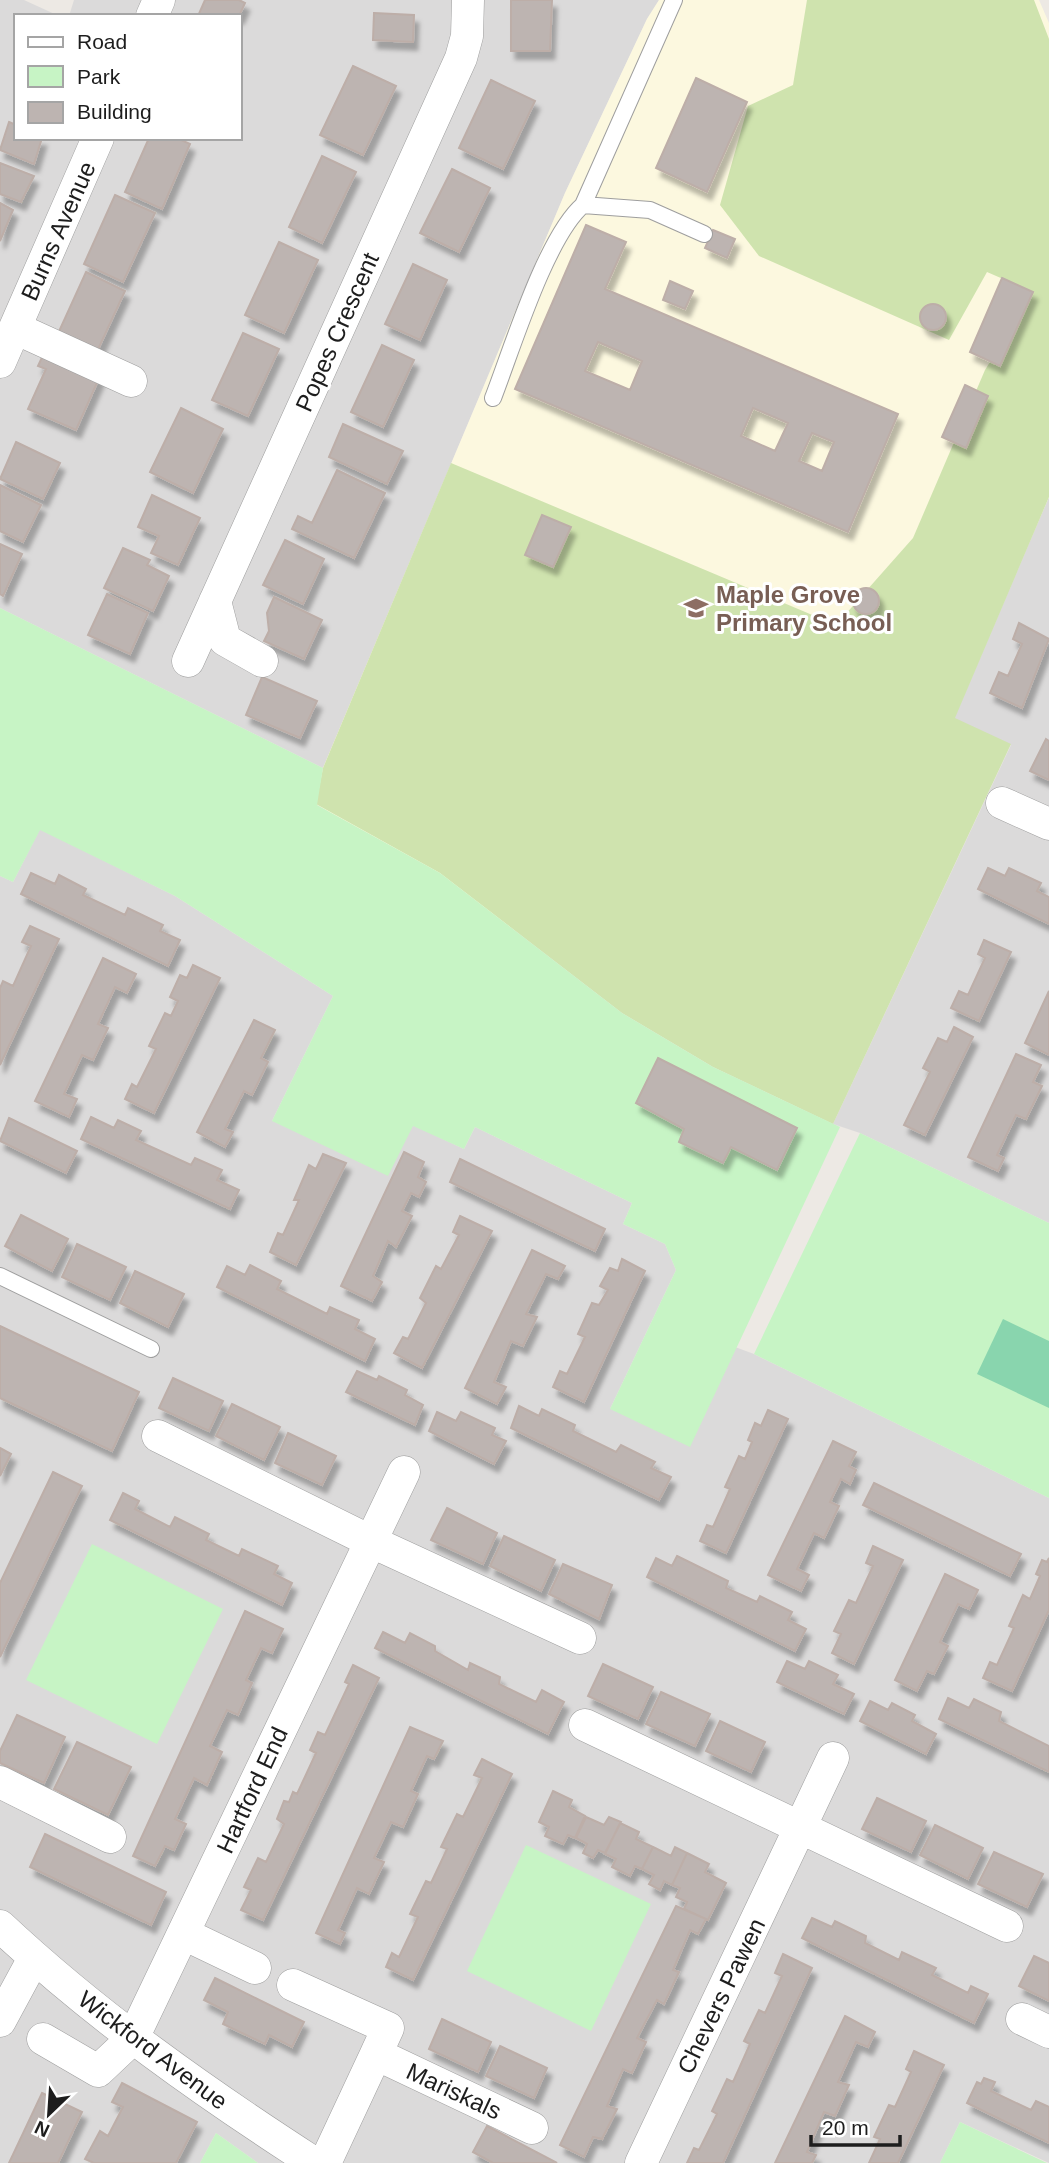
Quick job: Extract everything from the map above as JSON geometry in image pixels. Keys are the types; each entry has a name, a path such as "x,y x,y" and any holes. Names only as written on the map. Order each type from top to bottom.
{"street":[{"name":"Popes Crescent","path":"188,661 461,58 467,36 468,0"},
{"name":"Burns Avenue","path":"0,362 97,140"},
{"path":"15,328 131,381"},
{"path":"215,601 218,624 225,640 262,661"},
{"path":"1002,803 1049,824"},
{"path":"158,1436 372,1542 580,1638"},
{"name":"Hartford End","path":"43,2039 99,2071 133,2038 404,1472"},
{"path":"585,1725 1007,1926"},
{"name":"Chevers Pawen","path":"641,2163 833,1758"},
{"path":"0,1782 110,1837"},
{"name":"Wickford Avenue","path":"0,1926 34,1958 133,2038 225,2106 314,2163"},
{"path":"184,1934 255,1968"},
{"path":"0,2021 34,1958"},
{"name":"Mariskals","path":"293,1985 388,2028 325,2163"},
{"name":"Mariskals","path":"376,2054 532,2128"}],"lane":[{"path":"492,398 548,257 572,215 583,205 674,0"},
{"path":"583,205 649,210 704,234"},
{"path":"0,1276 151,1349"}],"shaded area":[{"path":"0,0 24,0 55,14 14,14 14,140 242,140 242,14 70,14 74,0 659,0 647,19 565,193 323,768 0,608"},
{"name":"Maple Grove Primary School","path":"659,0 1039,0 1049,23 1049,497 782,1100 316,804 323,768 565,193 647,19"},
{"path":"1049,497 1049,1223 860,1133 833,1124 1011,745 954,719"},
{"path":"40,829 175,896 333,996 272,1121 413,1125 464,1149 475,1127 632,1203 623,1224 665,1244 676,1270 610,1409 735,1347 1049,1498 1049,2163 960,2122 940,2163 258,2163 216,2133 200,2163 0,2163 0,876 13,882"}],"green space":[{"name":"Maple Grove Primary School","path":"807,0 1034,0 1049,39 1049,497 955,718 1011,744 833,1124 713,1067 622,1013 440,873 316,804 323,768 451,463 836,625 913,538 985,370 1033,292 987,272 949,340 759,256 720,205 748,106 793,85"},
{"path":"0,608 323,768 317,805 440,873 622,1013 713,1067 840,1127 690,1447 610,1409 676,1270 665,1244 623,1224 632,1203 475,1127 464,1149 413,1126 388,1176 272,1121 333,996 175,896 40,830 13,882 0,876"},
{"path":"860,1133 1049,1223 1049,1498 754,1354"},
{"path":"1003,1319 1049,1341 1049,1408 977,1374"},
{"path":"92,1544 223,1609 157,1744 26,1680"},
{"path":"526,1845 651,1904 591,2031 467,1971"},
{"path":"960,2122 1047,2163 940,2163"},
{"path":"216,2133 258,2163 200,2163"}],"building":[{"path":"205,0 239,0 245,3 240,14 199,14"},
{"path":"511,0 552,0 550,51 511,51"},
{"path":"374,13 414,15 413,42 373,40"},
{"path":"353,66 396,86 363,155 320,135"},
{"path":"696,78 747,102 707,192 656,168"},
{"path":"491,80 535,101 503,169 459,148"},
{"path":"9,122 14,124 14,140 41,140 34,164 0,150"},
{"path":"148,140 181,140 190,144 162,209 125,192"},
{"path":"322,156 356,172 322,243 289,227"},
{"path":"0,163 34,176 21,202 0,194"},
{"path":"452,169 490,188 459,252 420,233"},
{"path":"115,195 155,213 123,282 84,264"},
{"path":"0,203 13,210 0,241"},
{"path":"586,225 626,242 605,289 898,414 848,532 515,389","holes":["598,342 642,361 630,390 585,371","753,408 788,423 775,451 741,436","812,433 834,442 822,471 799,461"]},
{"path":"713,230 735,239 727,258 705,248"},
{"path":"279,242 318,260 284,333 245,315"},
{"path":"413,264 447,280 420,340 385,324"},
{"path":"86,272 125,291 95,356 56,338"},
{"path":"1002,278 1033,292 1000,366 970,352"},
{"path":"670,281 693,291 685,309 663,300"},
{"path":"933,304 942,308 946,317 942,326 933,330 924,326 920,317 924,308"},
{"path":"243,333 279,349 248,416 212,400"},
{"path":"382,345 414,360 383,427 351,412"},
{"path":"45,351 100,376 76,430 28,409 46,369 38,366"},
{"path":"965,385 988,396 966,448 942,437"},
{"path":"181,408 223,429 193,493 150,472"},
{"path":"343,424 403,451 387,484 329,457"},
{"path":"16,442 60,463 43,499 0,479"},
{"path":"337,470 385,493 354,558 292,529 298,516 312,523"},
{"path":"0,485 41,505 23,542 0,531"},
{"path":"152,495 200,518 178,565 151,553 159,536 138,527"},
{"path":"542,515 571,527 553,567 525,555"},
{"path":"285,540 324,559 303,604 263,585"},
{"path":"0,544 22,554 3,596 0,594"},
{"path":"123,548 150,560 147,565 169,576 153,611 104,588"},
{"path":"866,588 875,592 879,601 875,610 866,614 857,610 853,601 857,592"},
{"path":"107,594 148,613 130,654 88,635"},
{"path":"274,597 322,620 304,659 264,641 269,631 267,613"},
{"path":"1019,623 1049,639 1022,708 990,693 999,672 1008,676 1022,644 1013,639"},
{"path":"262,677 317,701 300,738 246,715"},
{"path":"1046,739 1049,741 1049,780 1030,771"},
{"path":"988,868 1005,876 1009,868 1041,883 1037,891 1049,897 1049,924 978,889"},
{"path":"31,873 55,884 59,875 86,889 83,895 125,915 128,908 163,925 160,931 180,940 168,966 21,894"},
{"path":"30,926 59,939 0,1065 0,988 3,981 13,986 31,946 22,942"},
{"path":"984,940 1011,952 979,1021 951,1008 959,991 968,995 985,958 978,954"},
{"path":"103,958 136,974 127,993 115,987 98,1024 108,1028 93,1060 82,1055 64,1094 77,1099 69,1117 35,1101"},
{"path":"193,965 220,978 154,1113 125,1099 132,1084 137,1087 156,1049 149,1046 165,1013 171,1016 178,1001 170,997 180,975 187,978"},
{"path":"1049,991 1049,1055 1025,1043"},
{"path":"254,1020 275,1030 261,1058 268,1062 252,1095 244,1091 225,1129 233,1132 225,1147 197,1132"},
{"path":"954,1027 973,1037 925,1135 904,1125 930,1072 923,1068 938,1038 947,1042"},
{"path":"1016,1054 1041,1065 1033,1082 1042,1086 1026,1119 1016,1115 997,1155 1004,1158 998,1171 968,1157"},
{"path":"658,1058 797,1128 777,1170 731,1147 723,1163 679,1142 684,1129 636,1103"},
{"path":"91,1117 114,1128 118,1120 141,1131 136,1140 191,1165 195,1158 222,1170 217,1180 239,1190 230,1209 81,1139"},
{"path":"9,1118 77,1151 66,1173 0,1141"},
{"path":"404,1152 424,1162 418,1177 426,1182 419,1197 411,1193 402,1211 412,1216 396,1247 388,1241 373,1276 382,1282 372,1301 341,1286"},
{"path":"323,1154 346,1163 296,1265 270,1252 278,1233 283,1235 299,1200 294,1200 309,1165 316,1169"},
{"path":"460,1159 605,1229 595,1251 450,1182"},
{"path":"21,1215 68,1239 52,1271 5,1246"},
{"path":"460,1216 492,1231 422,1368 394,1353 403,1337 408,1339 426,1303 420,1298 436,1266 441,1269 459,1235 453,1232"},
{"path":"77,1244 126,1267 110,1300 62,1277"},
{"path":"532,1250 565,1266 558,1279 546,1274 526,1314 537,1317 523,1346 511,1341 494,1382 506,1387 497,1404 465,1388"},
{"path":"622,1259 645,1271 584,1402 553,1387 560,1371 567,1374 585,1337 578,1334 592,1303 599,1305 608,1290 600,1286 610,1268 618,1271"},
{"path":"250,1265 281,1281 277,1289 327,1314 330,1307 359,1320 355,1329 375,1339 365,1361 217,1287 227,1266 245,1275"},
{"path":"135,1271 184,1294 168,1327 120,1303"},
{"path":"0,1326 139,1392 112,1451 0,1398"},
{"path":"357,1371 377,1380 379,1376 407,1390 405,1395 423,1405 415,1425 346,1392"},
{"path":"173,1378 223,1401 209,1431 159,1408"},
{"path":"232,1404 280,1427 264,1460 216,1436"},
{"path":"519,1406 539,1416 542,1409 575,1425 573,1431 616,1452 621,1445 655,1462 651,1468 671,1477 659,1500 511,1428"},
{"path":"768,1410 788,1419 726,1553 700,1541 707,1525 713,1527 730,1489 725,1487 739,1456 745,1459 752,1442 748,1440 755,1423 761,1426"},
{"path":"437,1412 456,1421 461,1412 495,1428 492,1435 506,1441 494,1464 429,1431"},
{"path":"288,1433 336,1456 322,1485 275,1463"},
{"path":"833,1441 856,1452 849,1466 856,1470 850,1484 841,1479 830,1502 839,1506 824,1538 814,1533 797,1569 809,1575 801,1591 768,1575"},
{"path":"0,1448 11,1454 0,1476"},
{"path":"53,1472 82,1486 0,1657 0,1583"},
{"path":"874,1483 1021,1554 1010,1576 863,1505"},
{"path":"123,1493 139,1501 135,1509 170,1527 175,1517 209,1534 206,1540 239,1556 242,1549 278,1566 274,1574 292,1583 282,1605 110,1520"},
{"path":"447,1508 497,1533 483,1564 431,1540"},
{"path":"504,1536 555,1560 541,1591 490,1566"},
{"path":"873,1546 903,1560 854,1664 832,1653 841,1634 834,1631 849,1600 856,1603 873,1566 866,1563"},
{"path":"677,1556 728,1581 726,1588 757,1602 760,1596 792,1612 788,1620 806,1629 795,1651 647,1577 656,1558 672,1566"},
{"path":"1049,1558 1049,1610 1012,1691 983,1678 990,1662 997,1665 1014,1628 1009,1626 1023,1595 1030,1599 1040,1576 1036,1574 1042,1560 1047,1562"},
{"path":"563,1564 612,1585 599,1619 549,1594"},
{"path":"945,1574 978,1590 969,1609 958,1604 940,1642 948,1646 934,1674 927,1671 917,1691 895,1680"},
{"path":"245,1611 283,1629 272,1653 261,1648 246,1680 252,1683 238,1715 227,1710 210,1746 222,1752 207,1785 194,1778 175,1819 186,1824 174,1850 165,1846 155,1866 133,1856"},
{"path":"383,1632 405,1643 410,1633 435,1646 435,1651 468,1670 470,1663 500,1677 499,1684 536,1702 542,1690 564,1702 548,1734 375,1648"},
{"path":"787,1661 805,1669 809,1661 838,1675 833,1684 854,1694 844,1714 777,1682"},
{"path":"603,1664 653,1687 638,1719 588,1696"},
{"path":"353,1665 379,1678 263,1920 241,1910 251,1890 244,1887 258,1858 266,1862 284,1824 277,1819 284,1801 289,1802 293,1792 297,1794 316,1753 310,1750 318,1732 325,1735 349,1684 345,1682"},
{"path":"661,1692 710,1714 695,1746 646,1724"},
{"path":"948,1698 969,1708 974,1699 1001,1712 999,1721 1049,1746 1049,1772 939,1719"},
{"path":"870,1701 888,1710 892,1703 915,1715 912,1721 936,1734 926,1754 860,1721"},
{"path":"17,1715 65,1737 44,1783 0,1763 0,1751"},
{"path":"720,1721 765,1742 751,1772 706,1751"},
{"path":"410,1727 443,1741 434,1759 427,1756 411,1791 418,1794 403,1827 391,1822 374,1858 384,1862 369,1894 357,1888 338,1930 345,1933 340,1944 316,1933"},
{"path":"77,1742 131,1767 108,1815 54,1789"},
{"path":"482,1759 512,1774 413,1980 386,1967 392,1953 399,1957 418,1917 410,1914 426,1881 431,1883 447,1849 441,1847 457,1814 463,1817 482,1778 474,1775"},
{"path":"553,1791 572,1800 569,1807 585,1816 575,1838 568,1835 563,1844 545,1836 549,1827 539,1822"},
{"path":"877,1798 926,1821 911,1852 862,1829"},
{"path":"586,1817 604,1825 609,1817 621,1822 605,1853 598,1850 593,1858 583,1853 587,1844 576,1838"},
{"path":"620,1823 639,1832 636,1839 653,1847 642,1869 635,1866 630,1876 612,1867 616,1859 605,1854"},
{"path":"935,1825 983,1848 968,1879 920,1855"},
{"path":"45,1834 166,1892 151,1925 30,1867"},
{"path":"653,1847 671,1856 675,1847 687,1853 672,1885 664,1881 660,1890 649,1884 654,1875 642,1869"},
{"path":"994,1852 1043,1874 1027,1907 978,1884"},
{"path":"687,1853 709,1864 705,1872 726,1883 708,1920 684,1909 687,1902 676,1897 680,1888 672,1885"},
{"path":"676,1906 706,1919 698,1934 690,1930 673,1970 679,1972 664,2004 657,2000 637,2038 646,2042 632,2073 623,2069 607,2106 617,2109 602,2139 593,2137 584,2157 560,2145"},
{"path":"812,1918 832,1927 835,1921 866,1936 865,1943 899,1960 902,1952 936,1968 932,1975 968,1993 971,1986 988,1994 974,2023 802,1938"},
{"path":"783,1954 812,1968 723,2163 687,2163 694,2148 699,2150 717,2114 712,2111 727,2079 733,2082 750,2044 744,2041 759,2010 765,2013 782,1976 775,1973"},
{"path":"1034,1956 1049,1963 1049,2001 1019,1986"},
{"path":"215,1978 304,2022 292,2047 269,2035 265,2044 223,2024 228,2012 204,2000"},
{"path":"845,2016 875,2032 868,2047 856,2042 838,2082 849,2085 835,2116 824,2112 807,2152 816,2155 812,2163 775,2163"},
{"path":"442,2019 491,2042 478,2072 429,2049"},
{"path":"500,2046 547,2068 534,2098 486,2076"},
{"path":"914,2051 944,2065 898,2163 869,2163 880,2139 874,2137 889,2105 895,2107 911,2072 906,2069"},
{"path":"984,2078 995,2082 991,2091 1031,2110 1036,2101 1049,2107 1049,2143 967,2103 977,2082 981,2084"},
{"path":"122,2083 197,2122 176,2163 94,2163 85,2159 100,2131 108,2136 123,2107 112,2102"},
{"path":"42,2093 82,2112 58,2163 9,2163"},
{"path":"487,2126 557,2163 493,2163 473,2152"}],"place":[{"name":"Maple Grove Primary School","path":"696,608"}]}
